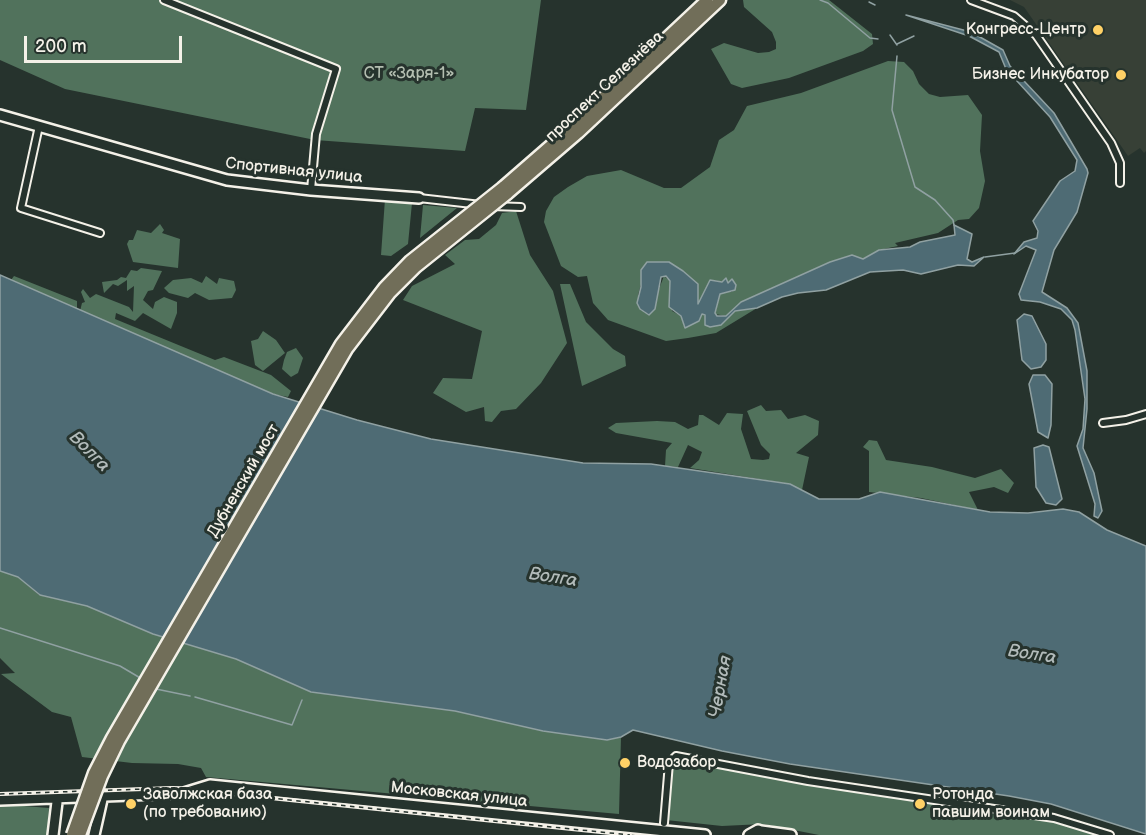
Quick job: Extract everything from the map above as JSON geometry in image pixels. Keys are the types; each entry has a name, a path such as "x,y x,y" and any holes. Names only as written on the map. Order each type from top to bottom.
{"main road":[{"name":"проспект Селезнёва","path":"505,190 707,0"},
{"name":"проспект Селезнёва","path":"505,190 578,133 720,0"},
{"name":"Спортивная улица","path":"0,115 227,180 311,190 419,198"},
{"name":"Дубненский мост","path":"72,835 94,773 112,738 341,344 384,288 410,261 505,190"},
{"name":"Дубненский мост","path":"80,835 102,776 119,741 348,349 390,293 416,267 505,190"},
{"name":"Московская улица","path":"103,795 184,793 210,785 705,835"},
{"path":"0,800 103,795 94,835"},
{"path":"0,800 57,802 68,797"},
{"path":"54,835 57,802"},
{"path":"739,835 775,833 791,835"}],"street":[{"path":"164,0 336,69 316,134 311,190"},
{"path":"971,0 1014,16 1036,35 1112,143 1120,163 1120,183"},
{"path":"39,126 21,208 100,232"},
{"name":"Спортивная улица","path":"419,198 521,207"},
{"path":"1103,423 1146,414"},
{"path":"664,823 669,763 676,756 808,781 1043,816 1110,835"}],"shaded area":[{"path":"1010,0 1146,0 1146,151 1144,153 1140,148 1128,156 1024,7"}],"green space":[{"name":"СТ «Заря-1»","path":"0,0 541,0 526,110 475,108 465,151 315,140 65,89 0,60"},
{"path":"743,0 829,0 872,34 873,44 863,51 789,78 742,88 731,84 711,49 724,43 758,53 776,49 772,32 744,7"},
{"path":"888,61 904,62 929,94 940,97 968,95 982,115 980,151 985,181 979,208 969,219 958,220 938,233 895,243 898,246 879,250 863,259 852,255 830,262 741,302 726,316 715,314 720,294 725,291 732,292 735,283 710,280 698,304 698,286 691,278 669,262 647,262 638,295 640,309 649,315 664,276 670,281 672,311 681,316 684,326 699,321 702,314 721,325 735,311 757,308 716,333 666,341 608,320 593,303 587,276 578,277 561,266 544,222 546,211 554,197 568,187 587,176 621,170 664,188 681,188 710,167 719,140 734,130 747,106 801,93"},
{"path":"385,199 412,203 408,244 391,256 381,255"},
{"path":"423,205 457,208 420,238"},
{"path":"516,211 530,255 553,291 567,343 541,383 516,409 501,411 492,422 485,421 484,407 466,412 433,393 443,378 472,379 482,331 403,300 412,286 455,264 445,255 465,240 479,239 496,225 502,213"},
{"path":"160,224 164,230 162,233 180,239 178,268 133,262 127,244 129,240 133,240 137,230 151,233"},
{"path":"141,268 162,271 153,290 148,291 143,300 153,309 155,302 164,297 177,302 177,313 171,329 143,313 135,321 116,313 115,319 215,360 224,357 271,375 291,391 288,397 273,394 80,311 82,303 85,302 81,292 83,289 90,298 96,294 129,307 133,312 134,286 127,291 127,280 118,286 113,284 104,293 102,282 117,280 121,277 126,278 131,270 137,271"},
{"path":"14,276 77,301 77,309 11,280"},
{"path":"206,276 217,284 219,278 234,281 236,290 232,298 209,300 195,293 188,298 169,293 164,288 173,280 191,278 202,283"},
{"path":"560,284 570,284 586,322 613,349 625,356 626,366 582,386"},
{"path":"263,331 276,340 285,353 263,371 255,365 251,341 258,339"},
{"path":"296,348 303,358 298,373 291,377 282,369 287,352"},
{"path":"761,405 766,411 781,410 788,419 805,415 819,421 818,435 796,453 809,457 802,490 790,484 690,468 699,460 702,452 688,445 678,467 665,466 666,450 672,443 616,433 608,428 616,423 657,421 675,422 688,429 698,425 699,415 719,425 727,413 743,414 741,429 751,459 763,460 769,459 770,454 761,445 747,411"},
{"path":"869,440 877,441 886,460 932,467 975,478 1001,469 1014,483 1008,493 994,487 969,492 978,510 921,498 869,492 869,451 863,447"},
{"path":"0,571 18,577 39,595 87,606 153,634 236,659 311,692 455,711 543,731 607,740 621,737 619,814 206,777 201,768 178,764 132,763 82,757 71,717 52,712 1,674 15,673 0,658"},
{"path":"677,759 1050,818 1108,835 819,835 763,824 722,826 666,820 671,764"},
{"path":"0,804 49,808 48,835 0,835"}],"water":[{"path":"906,15 971,32 1003,50 1010,66 1054,113 1087,169 1088,173 1077,212 1054,250 1042,292 1067,308 1078,323 1087,371 1087,409 1083,448 1094,473 1102,511 1098,518 1094,516 1095,504 1077,446 1083,429 1085,399 1072,320 1061,309 1040,302 1021,300 1019,294 1036,250 1026,246 1014,254 1024,242 1037,238 1038,231 1033,221 1060,181 1075,171 1077,160 1050,117 1006,69 999,52 969,36"},
{"path":"954,225 972,234 967,259 972,262 984,257 974,266 958,265 921,274 903,270 870,272 826,290 798,293 757,308 735,311 721,325 710,327 705,325 705,315 702,314 699,321 685,328 681,316 669,307 670,281 666,276 661,277 655,309 649,315 640,309 637,303 641,287 641,270 647,262 669,262 683,271 698,284 698,304 710,280 722,282 726,278 728,283 732,279 736,285 735,290 720,294 715,313 717,316 726,316 741,302 830,262 852,255 863,259 879,250 910,247 920,242 955,235"},
{"path":"0,275 273,394 357,420 431,439 583,463 651,464 790,484 819,499 859,499 880,492 990,512 1028,513 1063,509 1079,512 1107,530 1146,546 1146,834 1051,804 790,764 633,730 621,737 607,740 543,731 455,711 311,692 236,659 153,634 87,606 40,595 18,577 0,571"},
{"path":"1024,314 1032,316 1046,344 1046,360 1041,367 1031,369 1022,360 1017,320"},
{"path":"1033,375 1045,375 1052,384 1051,425 1048,438 1038,432 1029,384"},
{"path":"1043,445 1049,447 1062,499 1056,505 1046,503 1036,487 1034,448"}],"waterway":[{"path":"820,0 828,3 870,38 878,39"},
{"path":"869,2 875,5"},
{"path":"890,35 897,45"},
{"path":"897,44 914,36"},
{"path":"897,56 892,110 915,187 935,200 953,220 954,225"},
{"path":"985,257 1015,253"},
{"path":"0,628 120,666 142,679"},
{"path":"156,689 190,696"},
{"path":"195,697 292,725 302,700"}],"railway":[{"path":"0,794 173,788 630,835"}],"place":[{"name":"Конгресс-Центр","path":"1098,30"},
{"name":"Бизнес Инкубатор","path":"1121,75"},
{"name":"Водозабор","path":"625,763"},
{"name":"Заволжская база (по требованию)","path":"131,804"},
{"name":"Ротонда павшим воинам","path":"920,804"}],"water label":[{"name":"Волга","path":"89,452"},
{"name":"Волга","path":"553,578"},
{"name":"Волга","path":"1032,655"},
{"name":"Черная","path":"721,687"}]}
